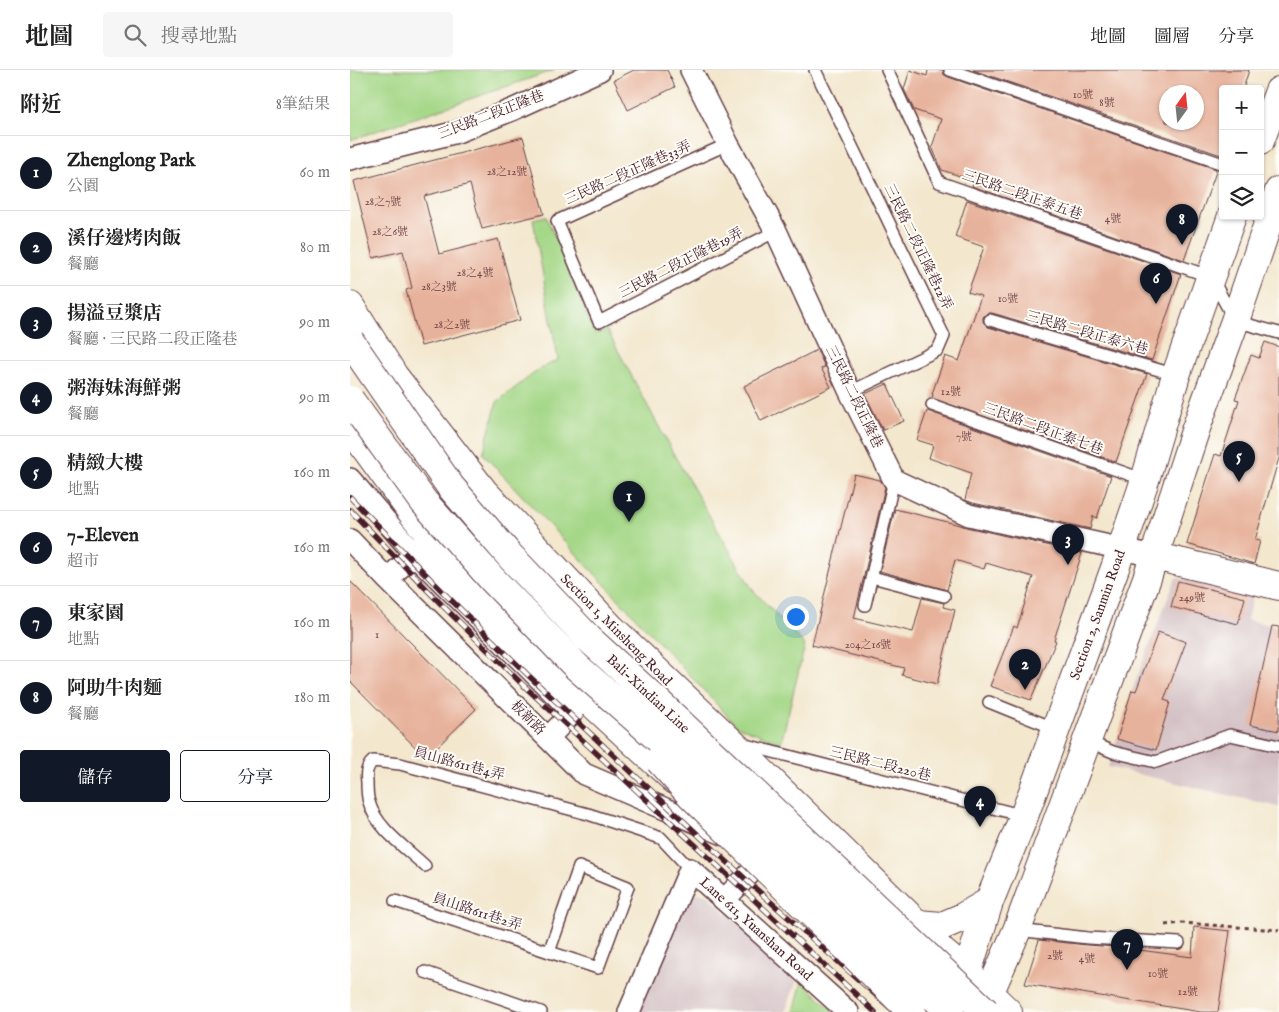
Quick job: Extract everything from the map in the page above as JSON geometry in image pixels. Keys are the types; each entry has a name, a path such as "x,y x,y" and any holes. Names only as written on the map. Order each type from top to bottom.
{"main road":[{"path":"1264,131 1279,92"},
{"path":"991,1008 1017,930 1154,556 1195,431 1279,191"},
{"name":"Section 2, Sanmin Road","path":"962,1012 967,973 988,902 1024,816 1122,549 1145,480 1176,375 1231,220"},
{"name":"Section 1, Minsheng Road","path":"350,306 394,376 484,492 611,628 730,740 917,924 942,952 967,973 991,1008"},
{"name":"Bali-Xindian Line","path":"350,341 450,486 510,555 589,639 991,1008"},
{"name":"Bali-Xindian Line","path":"350,400 424,502 492,579 577,667 737,808 950,1012"},
{"path":"350,427 411,511 424,547 742,842 918,1012"},
{"path":"1154,556 1279,586"},
{"path":"577,667 692,796 912,1012"},
{"path":"917,924 942,926 963,917 988,902"}],"street":[{"name":"三民路二段正隆巷","path":"350,159 457,132 514,109 600,70"},
{"name":"三民路二段正隆巷","path":"691,70 728,144 776,231 850,392 894,480"},
{"path":"350,479 424,547 573,712 548,738"},
{"path":"894,480 969,515 1154,556"},
{"path":"387,580 484,492"},
{"name":"板新路","path":"350,540 387,580 584,774 742,842"},
{"path":"724,900 762,861"},
{"name":"Lane 611, Yuanshan Road","path":"629,1012 690,869 848,1012"}],"lane":[{"name":"三民路二段正隆巷12弄","path":"816,70 944,336 938,350 850,392"},
{"name":"三民路二段正泰五巷","path":"887,70 939,182 1211,277"},
{"path":"950,70 1219,163"},
{"name":"三民路二段正隆巷33弄","path":"599,322 557,221 728,144"},
{"name":"三民路二段正隆巷19弄","path":"599,322 776,231"},
{"path":"1211,277 1235,321 1279,333"},
{"name":"三民路二段正泰六巷","path":"990,320 1176,375"},
{"name":"三民路二段正泰七巷","path":"932,405 1145,480"},
{"path":"865,605 894,480"},
{"path":"872,577 944,596"},
{"path":"989,702 1056,729"},
{"path":"1087,741 1114,752 1156,762 1230,735 1279,746"},
{"name":"三民路二段220巷","path":"730,740 1024,816"},
{"name":"員山路611巷4弄","path":"425,866 387,831 376,818 368,801 366,774 369,765 373,761 400,764 588,814 661,838 690,869"},
{"name":"員山路611巷2弄","path":"395,901 549,952 598,968 628,887 579,867 549,952"},
{"path":"1017,930 1088,938 1179,943"},
{"path":"425,972 541,1012"}],"shaded area":[{"path":"1176,577 1253,595 1247,620 1279,627 1279,807 1108,767 1117,739 1156,750 1170,702 1132,690"},
{"path":"689,892 707,894 797,981 785,1012 639,1012"}],"green space":[{"path":"350,70 555,70 350,140"},
{"path":"546,216 595,334 607,330 673,453 752,589 805,645 781,743 737,726 483,454 497,402 538,370 558,360 533,219"},
{"path":"802,981 834,1012 794,1012"}],"building":[{"path":"634,70 667,70 675,87 628,110 614,80"},
{"path":"910,70 927,76 928,70 943,70 944,75 948,77 1216,169 1184,260 972,186 974,181 942,170 932,147 941,119 914,110 904,89"},
{"path":"973,70 1249,70 1244,85 1219,85 1219,154"},
{"path":"523,137 544,214 482,229 470,184 424,196 439,254 498,239 520,320 421,346 406,290 412,288 403,251 373,258 354,181"},
{"path":"967,200 1181,274 1152,360 992,313 988,313 983,317 983,322 988,327 1147,374 1116,462 932,398 945,356 959,361 981,296 968,292 984,247 955,237"},
{"path":"1265,342 1279,347 1279,458 1255,540 1260,541 1254,564 1187,544 1215,454 1221,456 1239,400 1235,399 1251,355 1259,358"},
{"path":"817,350 825,367 821,368 831,387 761,421 744,386"},
{"path":"887,384 904,421 883,430 865,394"},
{"path":"927,411 1111,476 1097,518 1093,516 1090,529 965,500 971,473 929,458 933,445 917,440"},
{"path":"854,474 880,480 885,487 854,618 913,632 922,598 944,603 943,607 955,610 937,684 902,675 904,668 812,645"},
{"path":"895,509 1082,553 1054,640 1056,641 1031,700 990,686 1014,626 1017,628 1033,577 986,563 984,569 955,560 947,590 880,571"},
{"path":"350,581 476,709 426,758 350,681"},
{"path":"1178,581 1245,598 1238,624 1171,607"},
{"path":"1272,626 1279,627 1279,731 1250,725"},
{"path":"1158,632 1186,642 1164,700 1170,702 1156,750 1117,739 1132,690 1136,691"},
{"path":"1194,927 1230,931 1218,1012 1201,1012 1025,984 1039,940 1117,947 1192,957"}],"railway":[{"path":"350,497 529,676 755,888 895,1012"},
{"path":"350,510 521,683 875,1012"}],"place":[{"name":"阿助牛肉麵","path":"1182,245"},
{"name":"7-Eleven","path":"1156,304"},
{"name":"精緻大樓","path":"1239,482"},
{"name":"Zhenglong Park","path":"629,522"},
{"name":"揚溢豆漿店","path":"1068,565"},
{"name":"溪仔邊烤肉飯","path":"1025,690"},
{"name":"粥海妹海鮮粥","path":"980,827"},
{"name":"東家園","path":"1127,970"}]}
